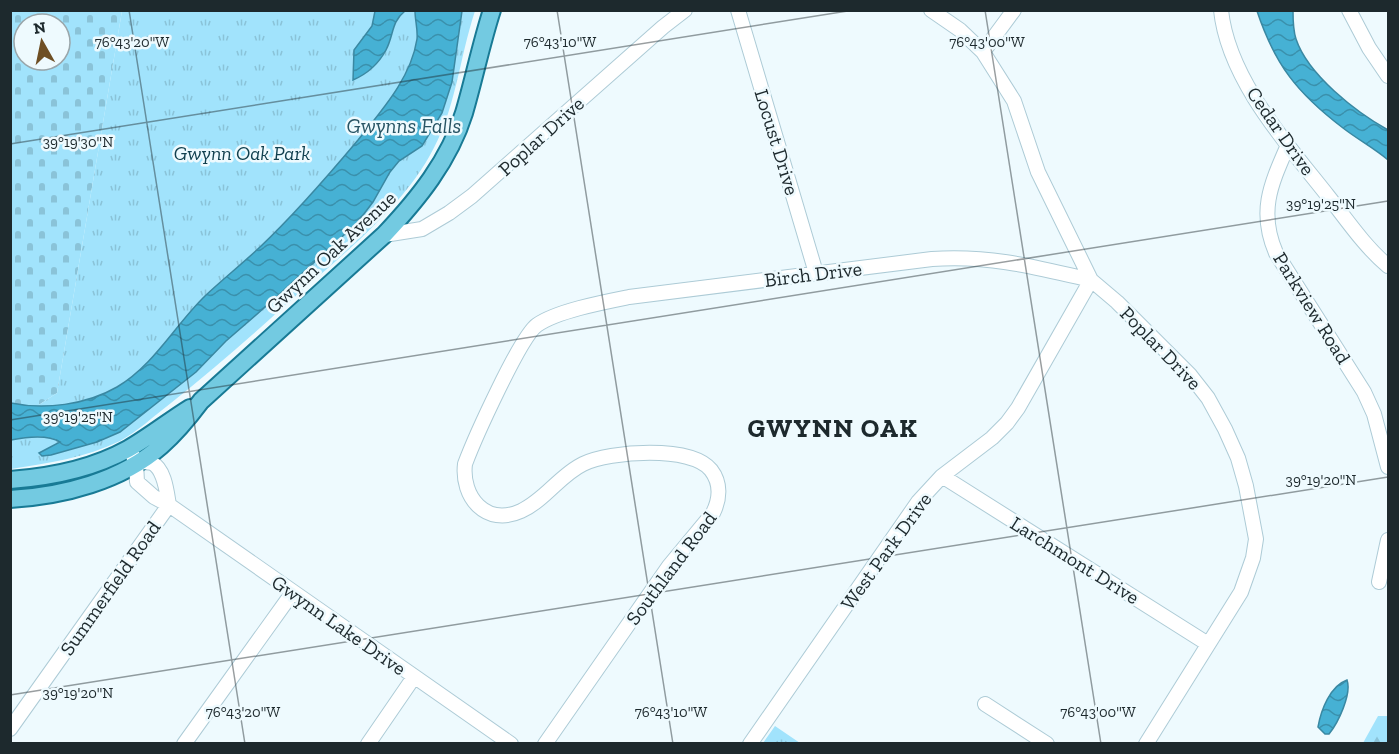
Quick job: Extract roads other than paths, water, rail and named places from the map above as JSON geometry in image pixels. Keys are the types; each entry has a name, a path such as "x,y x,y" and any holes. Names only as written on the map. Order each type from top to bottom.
{"main road":[{"name":"Gwynn Oak Avenue","path":"10,480 83,468 160,447 180,428 201,401 384,235 411,207 428,184 453,141 464,114 492,10"},
{"name":"Gwynn Oak Avenue","path":"10,499 59,493 87,485 109,477 133,455"}],"street":[{"name":"Poplar Drive","path":"384,235 422,229 465,201 685,10"},
{"name":"Locust Drive","path":"738,10 816,273"},
{"name":"Poplar Drive","path":"931,10 960,30 983,52 1014,101 1038,172 1054,209 1091,280 1117,302 1190,375 1208,398 1226,429 1238,458 1253,516 1256,539 1254,558 1241,592 1146,744"},
{"path":"983,52 1014,10"},
{"name":"Cedar Drive","path":"1221,10 1225,34 1250,88 1288,145 1357,233 1389,266"},
{"path":"1349,10 1369,48 1389,76"},
{"name":"Parkview Road","path":"1288,145 1274,175 1268,199 1266,217 1271,241 1276,253 1364,392 1374,414 1389,467"},
{"name":"Birch Drive","path":"537,325 581,308 629,297 961,257 1011,261 1091,280"},
{"name":"West Park Drive","path":"750,744 918,502 942,476 992,438 1012,415 1091,280"},
{"name":"Southland Road","path":"537,325 522,342 465,464 465,485 474,502 484,511 494,515 519,512 530,506 582,464 623,453 691,457 702,461 717,480 719,492 718,503 713,513 669,566 545,744"},
{"path":"133,455 158,468 166,488 169,505"},
{"name":"Gwynn Lake Drive","path":"133,455 137,482 153,498 169,505 511,744"},
{"name":"Larchmont Drive","path":"942,476 1208,644"},
{"name":"Summerfield Road","path":"10,729 169,505"},
{"path":"1379,582 1389,540"},
{"path":"184,744 293,592"},
{"path":"368,744 414,677"},
{"path":"985,704 1047,744"}],"water":[{"name":"Gwynns Falls","path":"375,11 405,11 397,20 389,44 380,59 372,68 353,80 354,50 372,26"},
{"name":"Gwynns Falls","path":"415,11 462,11 452,82 442,113 422,146 399,161 357,223 226,341 196,372 120,432 97,442 42,456 39,453 60,442 43,437 11,440 11,403 51,406 79,402 117,387 142,368 194,307 260,247 298,208 358,140 386,105 402,80 409,67 417,39"},
{"path":"1257,11 1293,11 1296,39 1311,66 1348,103 1388,130 1388,160 1348,132 1300,90 1280,63"},
{"path":"1347,680 1348,693 1340,716 1329,734 1325,734 1318,727 1321,713 1331,693"}],"district":[{"name":"GWYNN OAK","path":"833,428"}],"park label":[{"name":"Gwynn Oak Park","path":"242,153"}]}
